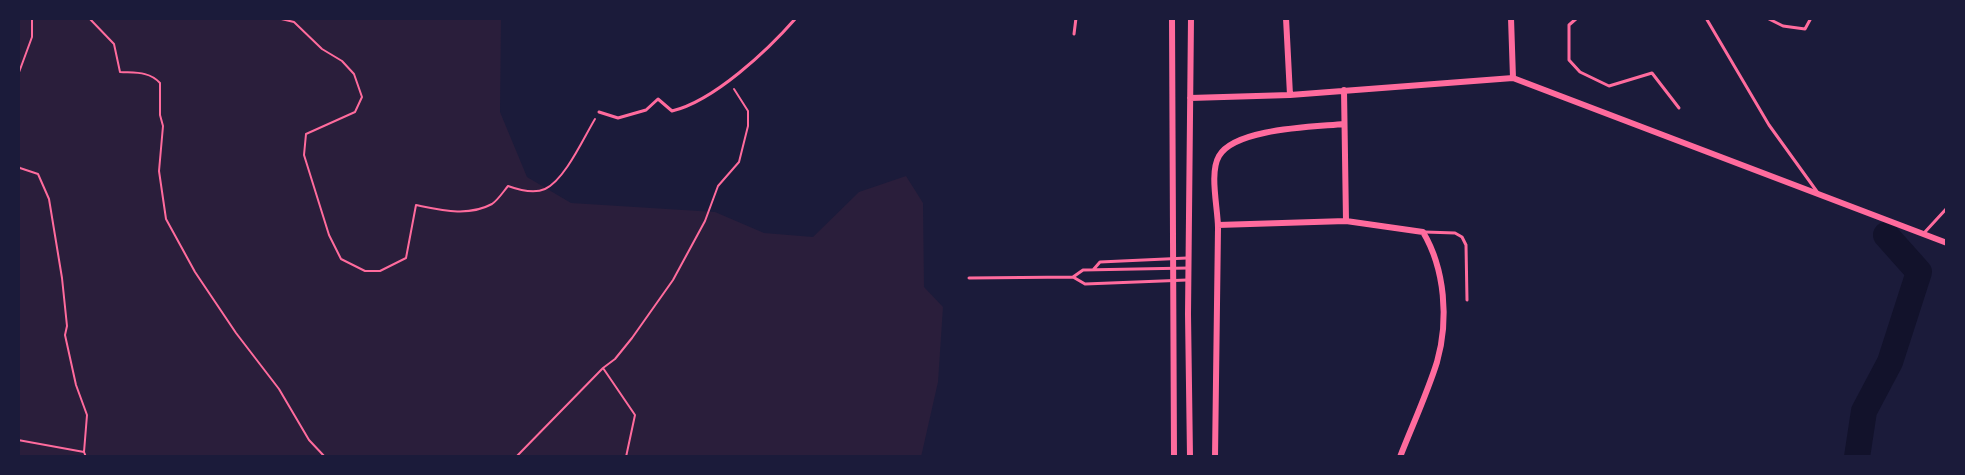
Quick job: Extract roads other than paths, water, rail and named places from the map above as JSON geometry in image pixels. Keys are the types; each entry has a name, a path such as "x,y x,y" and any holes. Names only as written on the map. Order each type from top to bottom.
{"street":[{"path":"1172,18 1174,457"},
{"path":"1190,457 1191,18"},
{"path":"1286,18 1290,95"},
{"path":"1511,18 1513,78"},
{"path":"1190,98 1290,95 1513,78 1947,243"},
{"path":"1344,90 1346,221"},
{"path":"1215,457 1218,225 1215,175 1219,155 1237,141 1255,134 1344,124"},
{"path":"1218,225 1346,221 1423,232 1433,248 1438,269 1443,303 1442,334 1437,361 1400,457"}],"lane":[{"path":"599,112 618,118 646,110 658,99 672,111 682,109 728,82 783,33 796,18"},
{"path":"1074,34 1076,18"},
{"path":"1577,18 1569,25 1569,60 1580,72 1609,86 1652,73 1679,108"},
{"path":"1706,18 1768,125 1819,194"},
{"path":"1767,18 1783,26 1805,29 1811,18"},
{"path":"1923,235 1947,208"},
{"path":"1423,232 1455,233 1462,237 1466,245 1467,300"},
{"path":"1093,270 1100,262 1189,258"},
{"path":"1073,277 1083,270 1189,268"},
{"path":"969,278 1073,277 1084,284 1189,280"}],"waterway":[{"path":"1857,457 1864,411 1890,362 1919,272 1886,235"}]}
